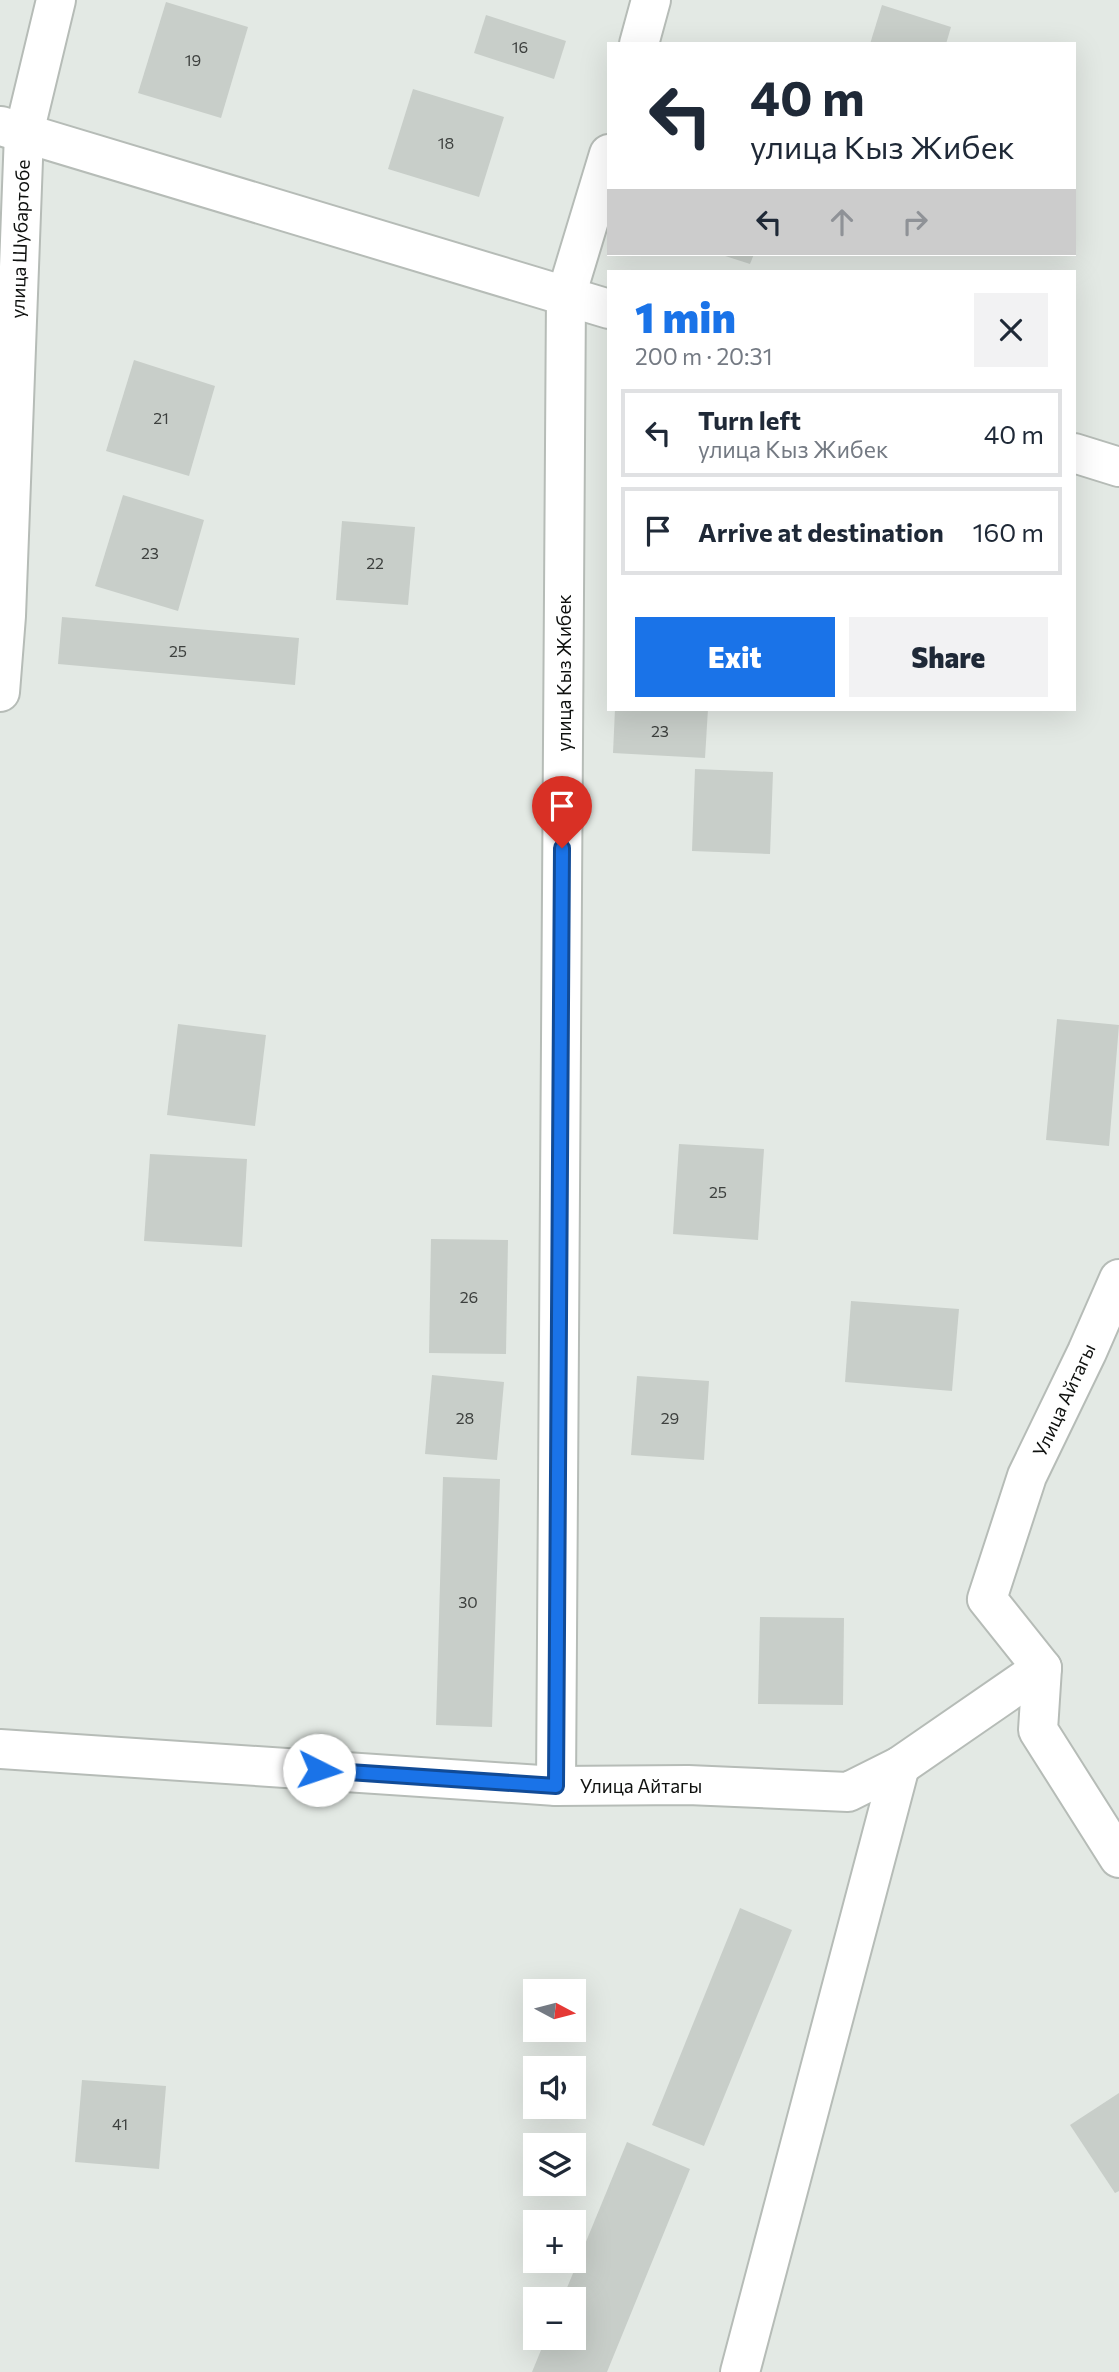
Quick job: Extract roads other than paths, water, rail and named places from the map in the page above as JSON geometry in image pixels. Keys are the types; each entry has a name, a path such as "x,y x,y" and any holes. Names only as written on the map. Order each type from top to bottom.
{"street":[{"name":"улица Шубартобе","path":"0,692 6,616 12,130 56,0"},
{"path":"640,42 651,0"},
{"path":"12,130 607,308"},
{"name":"улица Кыз Жибек","path":"556,1786 566,296 607,161"},
{"path":"1076,454 1119,467"},
{"name":"Улица Айтагы","path":"0,1749 556,1786 688,1785 848,1792 900,1766 1042,1668 987,1599 1027,1476 1119,1279"},
{"path":"1042,1668 1038,1730 1119,1858"},
{"path":"744,2368 900,1766"}]}
